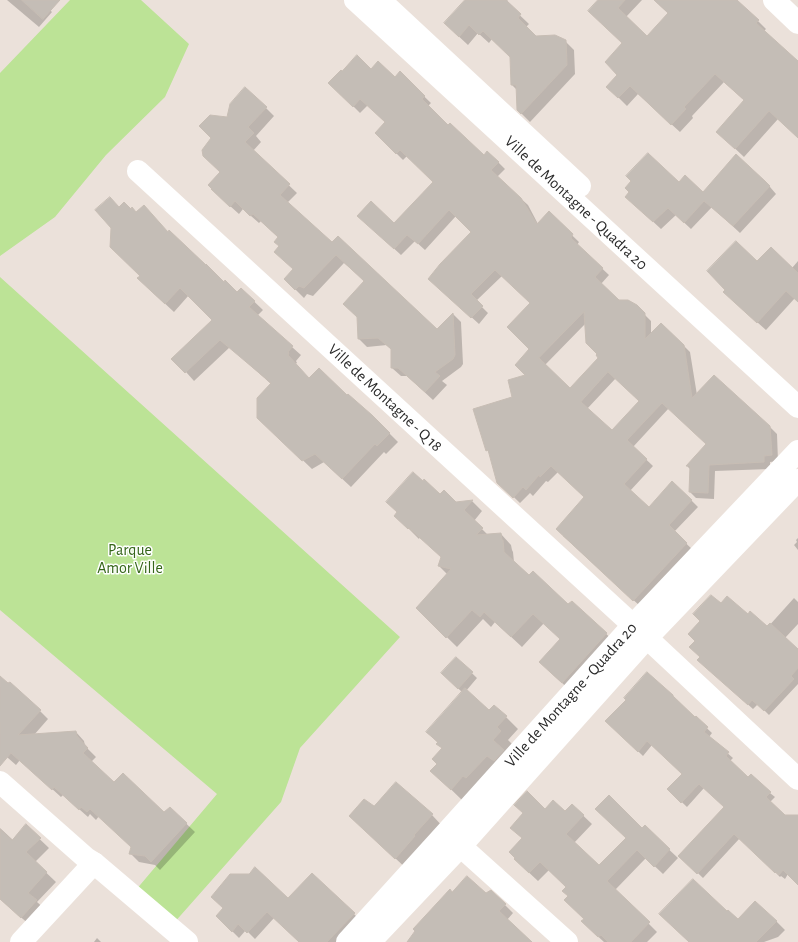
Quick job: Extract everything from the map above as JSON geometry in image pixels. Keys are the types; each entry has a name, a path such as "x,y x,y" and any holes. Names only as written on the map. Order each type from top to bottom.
{"street":[{"name":"Ville de Montagne - Quadra 20","path":"355,0 798,407"},
{"name":"Ville de Montagne - Quadra 20","path":"380,0 798,389"},
{"path":"774,0 798,23"},
{"name":"Ville de Montagne - Q 18","path":"138,171 640,631 798,780"},
{"name":"Ville de Montagne - Quadra 20","path":"370,942 454,840 798,451"},
{"name":"Ville de Montagne - Quadra 20","path":"640,631 798,480"},
{"path":"0,782 95,868 169,942"},
{"name":"Ville de Montagne - Quadra 20","path":"346,942 454,840"},
{"path":"454,840 567,942"},
{"path":"20,942 95,868"},
{"path":"41,942 95,868"},
{"path":"95,868 187,942"}],"green space":[{"path":"70,0 141,0 189,44 165,97 106,155 55,217 0,256 0,73"},
{"name":"Parque Amor Ville","path":"0,277 400,637 300,748 281,802 173,924 135,891 217,794 0,610"}],"building":[{"path":"22,0 60,0 43,19"},
{"path":"465,0 506,0 521,14 518,18 536,36 555,35 566,40 567,65 521,114 517,110 516,85 511,85 510,57 483,31 479,35 469,25 459,37 444,23"},
{"path":"598,0 625,0 618,8 647,36 668,13 654,0 737,0 759,20 756,23 798,61 798,138 769,111 735,149 716,132 744,100 715,74 684,107 686,109 671,125 630,86 618,98 606,87 617,75 605,62 622,43 588,11"},
{"path":"357,55 371,69 378,61 395,77 400,71 425,96 422,99 448,125 450,123 484,155 487,151 499,162 491,170 521,198 537,224 549,211 573,234 571,238 603,268 595,277 619,300 628,300 637,305 645,313 645,339 661,323 684,345 692,398 714,375 770,426 772,455 764,456 764,462 709,465 708,493 689,492 690,466 686,466 706,444 662,403 627,440 647,459 624,484 649,507 672,481 692,500 669,525 687,543 633,601 556,529 584,497 551,466 540,477 539,475 526,490 523,487 513,498 497,483 488,450 486,451 473,409 512,397 508,380 525,375 515,365 529,349 507,327 530,303 495,270 471,294 483,306 471,318 428,279 440,264 471,232 449,210 418,244 407,235 394,249 357,216 371,201 394,223 433,182 400,150 396,154 375,133 385,122 360,99 353,107 328,83 341,70 342,71","holes":["584,312 586,343 597,354 596,355 598,358 570,388 539,358","608,372 639,401 612,430 581,402"]},
{"path":"245,87 267,107 248,127 254,133 245,142 290,184 280,195 332,242 338,236 437,329 453,313 455,355 453,359 435,372 440,376 425,392 398,368 391,368 391,349 378,338 358,339 357,317 343,304 364,281 336,255 304,288 299,286 295,290 284,279 293,269 274,252 279,246 274,242 278,237 253,214 250,216 235,201 230,207 208,185 220,172 203,156 202,150 211,138 199,126 210,115 227,117 230,104"},
{"path":"648,153 679,182 685,175 703,192 736,154 770,186 733,226 704,201 684,223 668,208 653,222 625,197 629,192 625,188 631,181 626,176"},
{"path":"110,197 119,207 124,202 131,209 132,207 136,212 144,205 168,232 169,230 224,282 225,280 237,292 241,288 255,301 249,307 293,346 288,352 288,355 309,378 319,368 390,433 377,446 375,444 342,479 315,454 302,461 257,418 257,398 271,383 220,340 185,373 171,359 212,320 180,288 165,304 137,278 140,276 110,247 111,228 95,210"},
{"path":"736,241 757,261 771,247 798,273 798,302 786,291 757,323 723,292 725,290 707,271"},
{"path":"413,472 423,481 424,479 440,494 444,490 456,502 473,500 464,510 483,528 476,535 501,533 504,552 529,575 533,571 568,604 572,601 607,633 562,683 539,662 560,639 533,614 511,637 484,612 480,617 472,610 446,638 416,608 451,569 438,566 441,557 394,516 397,512 386,502"},
{"path":"711,595 721,603 727,596 748,614 750,611 767,626 770,623 798,649 798,668 791,676 794,679 764,711 752,700 748,705 697,660 700,657 689,647 695,641 688,634 700,621 693,614"},
{"path":"456,657 473,672 458,689 441,673"},
{"path":"647,672 695,717 696,716 708,727 704,732 729,752 726,756 748,777 751,774 771,792 766,797 785,815 798,815 798,885 783,870 779,875 776,872 775,873 734,834 697,874 678,856 724,807 699,784 681,803 667,789 682,774 647,741 638,752 605,721 626,700 624,698"},
{"path":"0,676 8,683 10,682 41,710 18,735 76,731 77,736 88,748 83,753 114,782 123,773 164,812 170,807 187,823 151,862 145,856 129,854 131,847 90,809 87,812 81,807 79,810 54,787 52,790 11,753 0,766"},
{"path":"465,688 489,710 494,705 507,716 497,727 501,731 493,740 504,750 494,761 487,756 466,778 463,776 451,790 430,771 437,764 432,759 442,748 436,744 438,742 426,732"},
{"path":"396,782 433,814 395,859 349,816 364,799 374,806"},
{"path":"527,791 545,809 553,800 565,811 572,804 584,815 566,834 599,865 626,838 595,809 609,795 642,828 645,825 670,849 654,867 637,850 607,881 650,922 631,942 608,942 601,935 598,937 581,921 584,919 564,900 568,896 562,891 566,887 540,862 529,873 514,859 515,858 509,852 522,838 510,828 523,813 514,805"},
{"path":"26,824 41,838 26,852 47,872 28,893 37,900 21,918 0,899 0,829 12,840"},
{"path":"255,867 288,898 312,873 355,913 327,942 299,942 267,912 247,933 238,924 232,932 216,916 223,908 211,897 230,874 249,874"},
{"path":"467,876 486,893 491,890 506,904 499,911 532,942 407,942 415,931 413,929 450,889 452,892"},
{"path":"693,879 727,911 728,910 738,919 755,901 777,921 756,942 689,942 659,914"}]}
